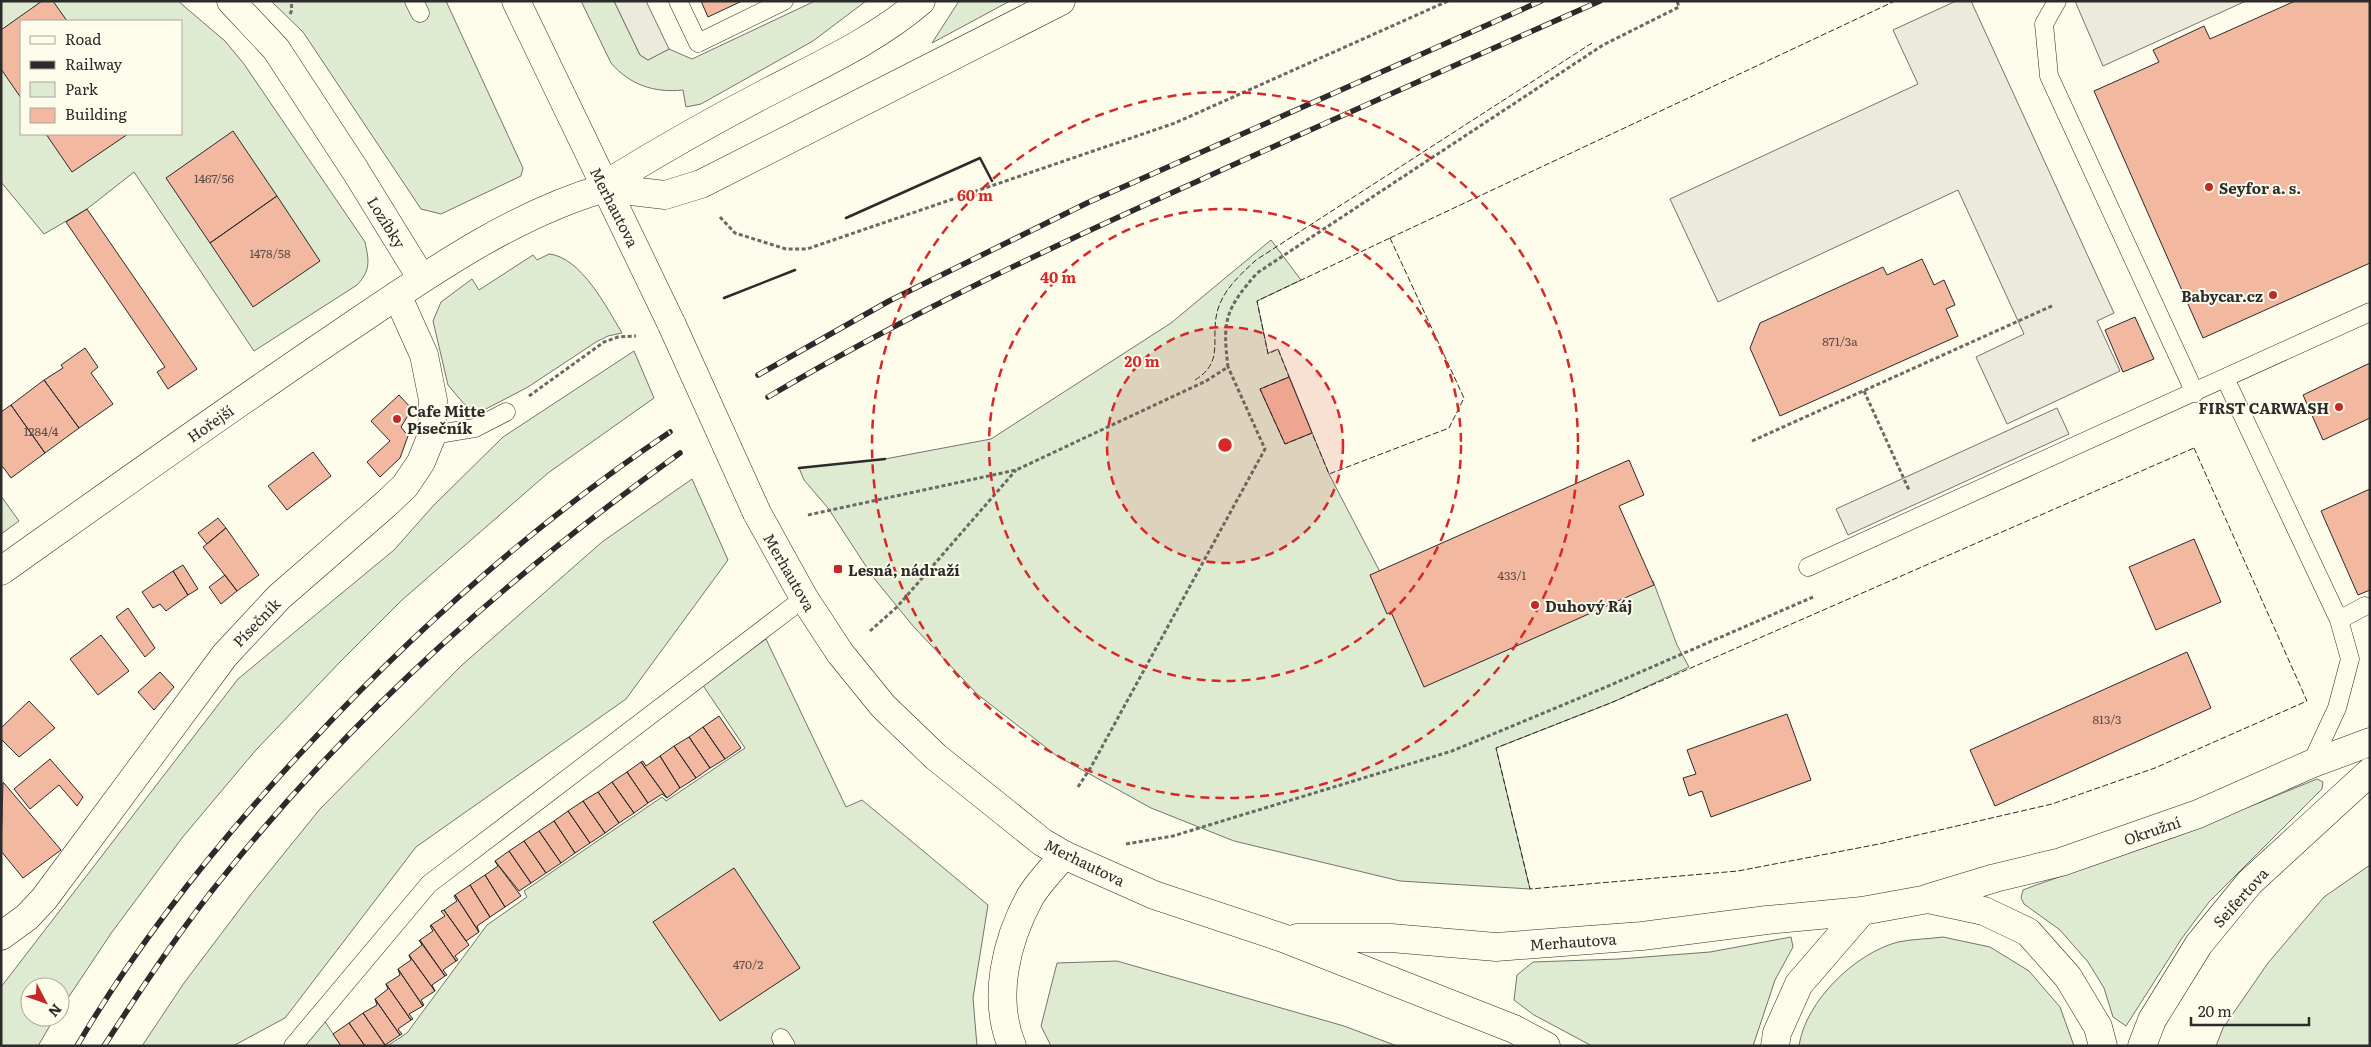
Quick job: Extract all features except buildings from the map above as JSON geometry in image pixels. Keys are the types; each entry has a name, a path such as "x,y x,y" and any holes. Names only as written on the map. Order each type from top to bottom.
{"main road":[{"name":"Lozíbky","path":"231,1 276,49 355,170 422,279"},
{"name":"Merhautova","path":"516,1 672,325 757,512 804,598 840,653 883,706 936,757 1042,842 1064,855 1154,895 1283,938 1514,1029 1546,1046"},
{"path":"605,188 611,181 678,139 825,62 897,20 921,1"},
{"path":"422,279 540,213 605,188 665,195 701,184 1061,1"},
{"name":"Hořejší","path":"1,571 251,393 422,279"},
{"name":"Písečník","path":"1,936 27,916 44,899 225,655 279,597 336,550 405,486 421,462 432,435 433,409 429,376 414,331 397,295"},
{"name":"Okružní","path":"1862,911 1928,899 1995,878 2061,862 2198,814 2311,764 2370,742"},
{"name":"Seifertova","path":"2142,1046 2152,1020 2199,944 2249,883 2370,772"},
{"path":"1012,1046 1009,1038 1002,991 1011,936 1031,895 1064,855"},
{"path":"1928,899 1984,911 2028,932 2068,977 2098,1027 2102,1046"},
{"path":"1775,1046 1777,1033 1798,984 1862,911"},
{"name":"Merhautova","path":"1283,938 1391,938 1496,947 1642,936 1767,920 1862,911"}],"lane":[{"path":"678,1 698,43 784,1"},
{"path":"2057,1 2044,24 2049,76 2195,393"},
{"path":"1808,567 2370,312"},
{"path":"2225,378 2339,620 2350,659 2337,708 2311,764"},
{"path":"432,435 475,428 506,412"},
{"path":"293,1046 429,884 804,598"},
{"path":"2339,620 2364,606"}],"path":[{"path":"720,217 735,233 786,249 807,249 1175,123 1448,1"},
{"path":"1078,787 1092,767 1265,449 1228,367 1224,334 1232,304 1257,272 1604,45 1679,7 1676,1"},
{"path":"1752,441 2054,304"},
{"path":"506,412 604,342 636,336"},
{"path":"808,515 1016,470 1206,381 1228,367"},
{"path":"1864,391 1921,516"},
{"path":"870,631 896,607 1016,470"},
{"path":"1124,844 1173,836 1461,747 1820,594 1808,567"}],"green space":[{"path":"1,1 178,1 225,41 244,64 365,242 368,265 365,275 357,285 254,351 134,172 87,209 44,234 1,182"},
{"path":"271,1 446,1 523,168 521,176 441,214 421,209 303,32"},
{"path":"581,1 614,1 640,55 648,60 669,49 692,59 815,1 866,1 813,41 701,104 686,107 683,90 652,89 634,82 618,71 611,63"},
{"path":"959,1 1010,1 932,43"},
{"path":"1271,240 1301,280 1257,301 1268,353 1278,349 1329,474 1379,570 1428,681 1653,581 1677,645 1689,667 1613,702 1496,748 1530,889 1400,881 1234,841 1151,808 1057,756 977,694 913,626 873,577 828,508 804,480 799,468 885,459 991,439 1171,323"},
{"path":"549,254 561,257 582,274 601,298 622,333 608,336 596,342 528,387 482,411 464,404 448,385 433,321 441,302 472,279 479,290 533,255 537,260"},
{"path":"634,351 654,398 548,473 402,600 340,662 255,751 182,838 112,932 70,995 70,977 20,977 20,1027 49,1027 38,1046 1,1046 1,987 238,679 394,550 433,506 503,437"},
{"path":"692,479 728,560 626,699 416,847 285,1018 233,1046 142,1046 184,983 252,893 320,809 462,665 602,542"},
{"path":"1,496 19,521 1,534"},
{"path":"766,639 846,807 862,800 988,905 973,998 977,1046 387,1046 407,1033 487,925 527,897 524,891 662,797 666,801 745,748 702,684"},
{"path":"2317,779 2323,782 2322,789 2209,902 2182,938 2126,1026 2113,1017 2104,988 2088,962 2060,930 2024,904 2021,898 2023,890 2178,836"},
{"path":"2370,865 2370,1046 2216,1046 2223,1028 2268,963 2324,897"},
{"path":"1791,937 1793,947 1775,980 1753,1046 1592,1046 1534,1015 1514,1000 1517,975 1533,962 1619,959 1710,952"},
{"path":"1943,937 1990,947 2029,971 2060,1007 2074,1046 1799,1046 1803,1029 1811,1013 1822,997 1849,968 1865,957 1898,942"},
{"path":"1117,961 1344,1026 1397,1046 1051,1046 1041,1026 1057,963"},
{"path":"322,1017 341,1046 297,1046"}],"shaded area":[{"path":"614,1 646,1 669,49 648,60 640,55"},
{"path":"1956,1 1971,1 2114,313 2097,321 2120,371 2007,424 1976,357 2024,334 1958,190 1718,302 1670,199 1918,84 1893,30"},
{"path":"2075,1 2246,1 2103,66"},
{"path":"2057,408 2069,434 1848,535 1836,509"}],"railway":[{"path":"758,375 889,301 1087,203 1541,1"},
{"path":"768,397 926,310 1034,257 1143,206 1600,1"},
{"path":"77,1046 129,965 186,887 247,813 352,699 437,616 481,577 573,502 670,432"},
{"path":"104,1046 163,957 210,893 277,812 330,755 439,647 497,596 617,499 680,453"}],"fence":[{"path":"1390,238 1895,1"},
{"path":"1195,380 1205,373 1214,357 1216,320 1224,295 1256,260 1592,43"},
{"path":"1390,238 1464,398 1449,428 1329,474 1312,433 1285,444 1260,389 1289,377 1278,349 1268,354 1257,301 1390,238"},
{"path":"2194,448 2307,701 2155,768 2052,804 1879,844 1738,871 1530,889 1496,748 1613,702 2194,448"}],"wall":[{"path":"846,218 980,158 992,181"},
{"path":"724,298 795,270"},
{"path":"799,468 885,459"}],"place":[{"name":"Seyfor a. s.","path":"2209,187"},
{"name":"Babycar.cz","path":"2273,295"},
{"name":"FIRST CARWASH","path":"2339,407"},
{"name":"Cafe Mitte Písečník","path":"397,419"},
{"name":"Lesná, nádraží","path":"838,569"},
{"name":"Duhový Ráj","path":"1535,605"}]}
